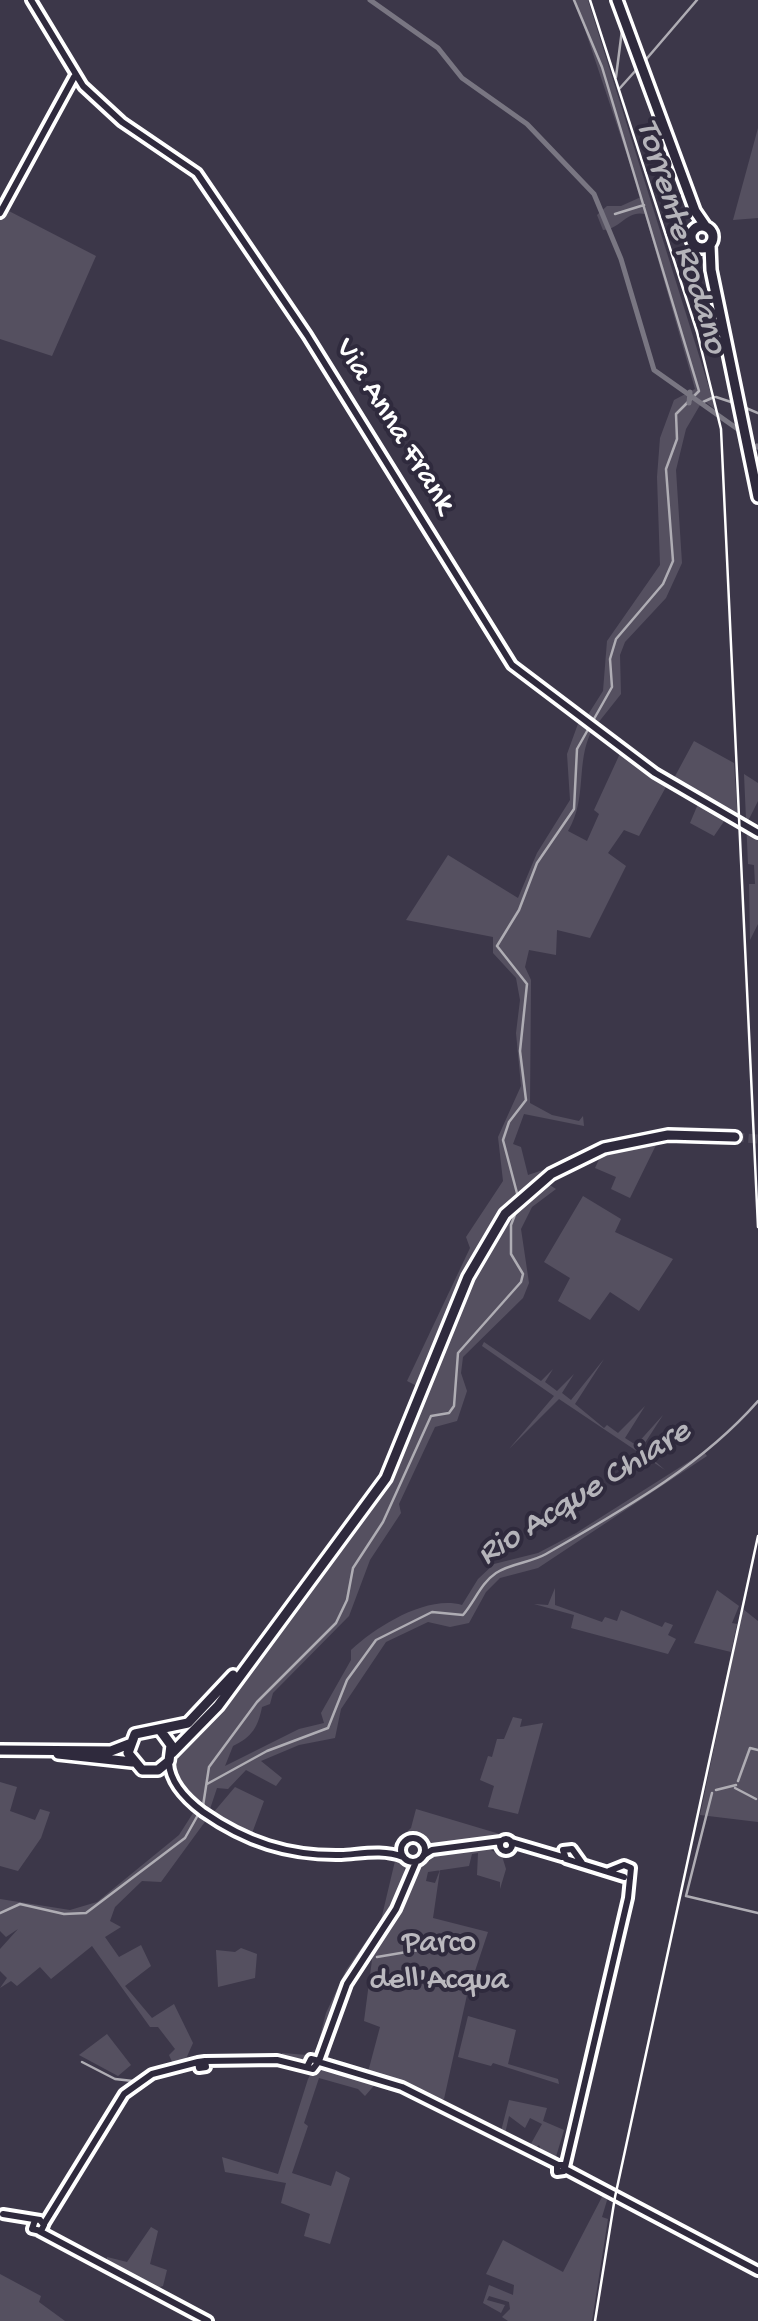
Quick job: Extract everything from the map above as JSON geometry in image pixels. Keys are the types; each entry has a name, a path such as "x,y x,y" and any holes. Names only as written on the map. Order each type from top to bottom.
{"main road":[{"path":"617,0 692,205 712,234 711,270 758,497"},
{"path":"692,205 690,238 711,270"},
{"path":"692,231 706,227"},
{"path":"697,247 710,244"},
{"path":"45,1752 132,1762 142,1770 155,1771 211,1714 386,1478 468,1277 495,1227 524,1195 572,1162 620,1142 668,1135 735,1137"},
{"path":"0,1750 111,1752 129,1744 141,1730 160,1730 194,1720 258,1647"},
{"path":"160,1730 170,1740 170,1757"},
{"path":"129,1744 132,1762"}],"street":[{"name":"Via Anna Frank","path":"31,0 74,77 122,122 196,173 306,335 507,659 592,728 678,789 758,833"},
{"path":"0,212 74,77"},
{"path":"170,1757 172,1778"},
{"path":"155,1771 172,1778 211,1817 247,1839 284,1851 322,1855 381,1852 414,1838 441,1848 524,1846 623,1874 630,1889 568,2156 561,2168"},
{"path":"423,1844 424,1855"},
{"path":"402,1845 407,1878"},
{"path":"314,2062 352,1974 392,1916 416,1862 441,1848"},
{"path":"381,1852 416,1862"},
{"path":"39,2225 118,2100 152,2074 220,2062 314,2062 410,2090 758,2271"},
{"path":"2,2213 39,2225 64,2245 208,2321"}],"green space":[{"path":"575,0 588,0 716,410 703,400 686,429 676,470 682,563 666,598 625,642 620,655 621,694 594,728 584,721 603,691 607,641 660,565 660,438 674,400 695,389 645,214 638,213 603,230 597,215 607,206 621,206 641,197"},
{"path":"758,128 758,218 733,220"},
{"path":"5,209 96,256 52,356 0,339 0,218"},
{"path":"579,721 592,730 584,755 578,806 568,831 587,841 599,814 594,810 623,747 673,780 694,741 734,763 738,822 727,817 714,836 690,823 698,804 667,785 639,836 624,830 608,853 626,866 590,938 557,930 556,955 529,950 525,967 531,980 530,1103 552,1115 579,1121 583,1116 584,1126 524,1114 513,1144 521,1147 528,1175 546,1169 522,1190 484,1240 456,1298 421,1388 407,1381 470,1248 466,1237 503,1181 498,1137 521,1086 516,1033 520,1000 516,978 493,953 493,937 406,920 448,855 518,898 537,853 570,800 567,754"},
{"path":"744,774 758,783 758,801 748,821 758,828 758,924 750,940 749,884 755,884 754,865 748,864"},
{"path":"656,1145 630,1198 611,1189 616,1177 595,1168 601,1155"},
{"path":"548,1184 556,1189 532,1207 521,1229 529,1283 523,1298 463,1357 461,1373 467,1391 457,1421 435,1427 399,1504 401,1513 370,1560 349,1616 273,1693 270,1704 262,1707 253,1731 233,1746 225,1766 299,1729 324,1723 321,1713 351,1660 351,1650 374,1631 434,1604 462,1605 478,1579 494,1564 538,1553 704,1452 707,1456 538,1568 500,1578 486,1592 469,1623 450,1627 428,1622 386,1642 341,1709 335,1738 299,1745 261,1761 282,1778 276,1786 246,1770 228,1789 217,1788 209,1812 192,1800 173,1775 174,1753 388,1480 475,1265 509,1215"},
{"path":"583,1196 621,1219 615,1232 673,1259 639,1311 610,1292 590,1320 558,1301 570,1278 544,1262"},
{"path":"484,1342 541,1381 553,1369 545,1382 557,1391 574,1374 562,1393 571,1400 604,1359 575,1404 604,1428 607,1425 618,1433 645,1406 625,1438 636,1445 663,1415 641,1449 665,1470 559,1399 509,1449 554,1396 482,1346"},
{"path":"555,1588 555,1605 602,1622 605,1617 617,1621 621,1610 662,1627 665,1622 673,1625 668,1635 676,1639 668,1654 571,1628 574,1615 534,1604 548,1605"},
{"path":"717,1590 739,1606 732,1623 737,1624 731,1652 694,1643"},
{"path":"743,1609 758,1621 758,1822 700,1815"},
{"path":"513,1717 522,1719 520,1727 543,1723 518,1814 488,1807 494,1786 480,1780 488,1756 492,1757 497,1739 504,1739"},
{"path":"0,1782 17,1787 10,1811 35,1820 40,1809 50,1812 41,1838 18,1871 0,1866"},
{"path":"235,1787 264,1801 251,1836 213,1813"},
{"path":"416,1809 503,1835 491,1841 433,1845 409,1834 389,1849 411,1828"},
{"path":"195,1810 207,1819 161,1882 142,1881 115,1907 110,1921 121,1927 105,1937 119,1957 141,1945 151,1966 125,1986 152,2018 174,2004 193,2043 185,2061 173,2064 169,2055 175,2049 158,2027 150,2027 92,1946 51,1979 40,1967 17,1986 11,1981 0,1988 7,1978 0,1971 0,1949 18,1929 6,1937 0,1931 0,1899 70,1910 97,1902 179,1835"},
{"name":"Parco dell'Acqua","path":"485,1847 502,1856 506,1869 500,1889 500,1882 477,1875 478,1853 472,1854 469,1866 440,1870 433,1918 488,1932 467,1995 444,2099 438,2101 368,2072 380,2027 364,2021 373,1952 344,2003 327,2063 321,2060 350,1982 417,1865 432,1852","holes":["440,1870 435,1883 426,1881 428,1872"]},
{"path":"390,1856 405,1866 402,1883 389,1913 343,1984 329,2026 317,2047 326,2013 346,1970 381,1920 395,1861"},
{"path":"241,1948 257,1954 255,1978 218,1987 216,1950 235,1952"},
{"path":"468,2016 516,2030 508,2064 558,2079 559,2084 493,2063 491,2066 458,2057"},
{"path":"107,2034 131,2065 118,2076 79,2055"},
{"path":"316,2049 304,2059 282,2058 282,2053 307,2055"},
{"path":"327,2069 378,2081 365,2096 358,2089 319,2078 304,2123 308,2126 292,2173 331,2186 336,2171 350,2178 330,2244 304,2236 310,2214 281,2203 286,2183 225,2172 222,2157 278,2174 308,2079 312,2072"},
{"path":"509,2100 547,2108 543,2121 564,2130 555,2160 543,2155 539,2145 532,2151 528,2149 542,2124 530,2118 525,2128 509,2116 505,2134 517,2144 500,2135"},
{"path":"603,2195 608,2197 602,2217 608,2219 592,2321 508,2321 502,2317 510,2309 509,2302 489,2296 487,2300 505,2305 501,2313 483,2303 489,2285 513,2295 514,2285 486,2274 503,2240 563,2272"},
{"path":"151,2227 158,2231 150,2264 167,2270 163,2286 157,2288 106,2264 107,2257 127,2262"},
{"path":"0,2274 41,2296 39,2302 65,2321 0,2321"}],"waterway":[{"path":"370,0 438,48 462,78 527,124 594,194 621,259 654,370 739,430"},
{"name":"Torrente Rodano","path":"518,1197 503,1140 509,1122 526,1100 520,1051 527,984 497,946 519,910 537,863 574,809 577,749 612,687 610,659 616,639 663,584 673,561 666,469 677,439 676,414 699,391 602,67 574,0"},
{"path":"643,63 697,0"},
{"path":"616,77 622,30"},
{"path":"620,88 637,69"},
{"path":"615,214 644,205"},
{"name":"Torrente Rodano","path":"689,403 690,392"},
{"path":"703,402 714,397"},
{"path":"716,397 734,403"},
{"path":"746,408 758,413"},
{"name":"Torrente Rodano","path":"0,1913 20,1904 64,1914 86,1913 185,1838 203,1806 209,1767 257,1702 336,1623 347,1600 353,1568 383,1522 431,1416 449,1413 454,1406 458,1353 521,1282 523,1274 511,1254 511,1225 519,1204"},
{"name":"Rio Acque Chiare","path":"207,1784 267,1751 328,1728 347,1680 376,1640 432,1612 463,1615 496,1573 546,1554 659,1486 711,1447 758,1401"},
{"path":"738,1781 750,1748 758,1750"},
{"path":"716,1790 736,1785"},
{"path":"735,1788 756,1799"},
{"path":"712,1793 686,1896 758,1913"},
{"path":"377,1957 454,1944"},
{"path":"82,2062 115,2079 133,2081"}],"tunnel":[{"path":"735,1137 758,1139"}],"railway":[{"path":"590,0 697,332 721,429 758,1227"},
{"path":"595,2321 615,2197 758,1536"}]}
